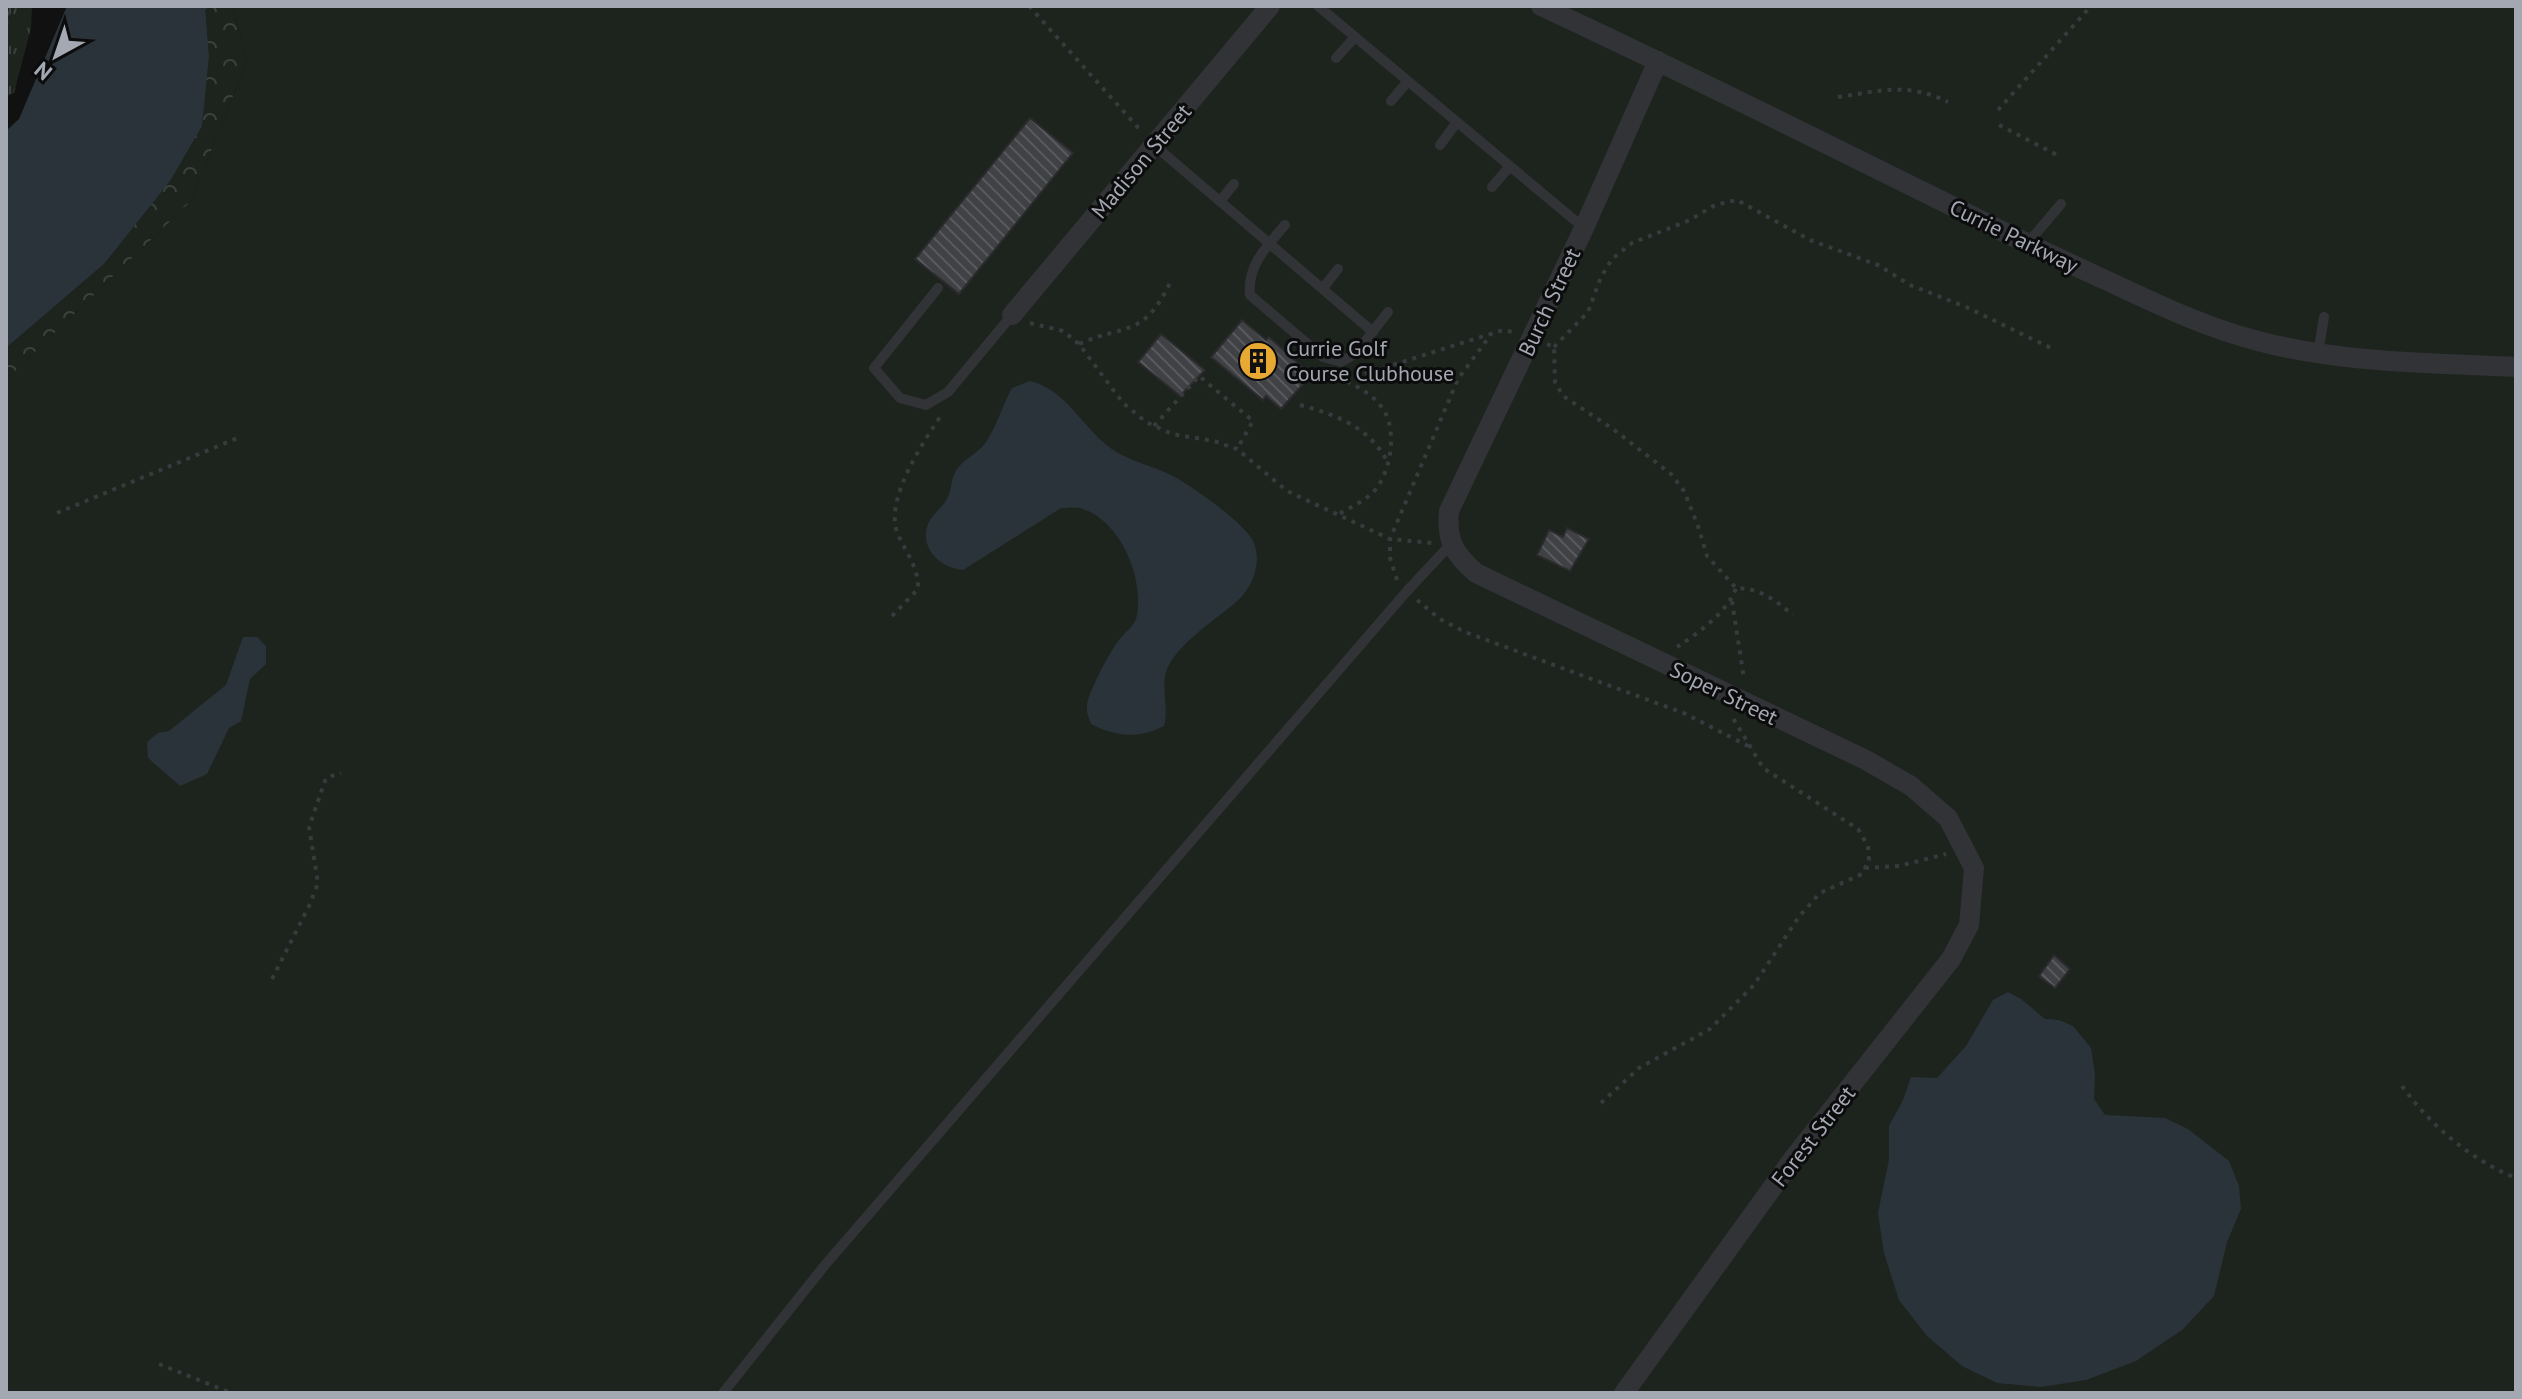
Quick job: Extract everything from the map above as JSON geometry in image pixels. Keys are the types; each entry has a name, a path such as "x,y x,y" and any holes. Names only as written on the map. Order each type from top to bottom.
{"street":[{"name":"Madison Street","path":"1012,315 1270,6"},
{"name":"Currie Parkway","path":"1541,6 2027,244 2166,309 2213,327 2258,342 2318,353 2416,363 2516,367"},
{"name":"Burch Street","path":"1450,545 1447,528 1449,511 1584,228 1658,61"},
{"name":"Soper Street","path":"1450,545 1459,559 1476,573 1866,760 1911,786 1948,818 1974,868"},
{"name":"Forest Street","path":"1624,1393 1793,1159 1951,959 1969,925 1974,868"}],"lane":[{"path":"1318,6 1584,228"},
{"path":"1336,58 1355,37"},
{"path":"1391,101 1408,81"},
{"path":"1440,145 1457,122"},
{"path":"1154,145 1373,332"},
{"path":"1492,187 1510,166"},
{"path":"1220,201 1234,184"},
{"path":"2027,244 2061,204"},
{"path":"1285,225 1255,262 1248,279 1250,295 1323,357 1341,362 1356,353 1388,312"},
{"path":"1323,288 1338,269"},
{"path":"938,288 874,368 900,398 926,405 948,392 1012,315"},
{"path":"2318,353 2324,317"},
{"path":"723,1393 825,1265 1450,545"}],"path":[{"path":"6,25 9,6"},
{"path":"1029,6 1154,145"},
{"path":"1998,110 2091,6"},
{"path":"1838,97 1903,89 1927,91 1948,102"},
{"path":"1999,125 2059,156"},
{"path":"1793,615 1773,598 1752,588 1736,588 1707,556 1684,491 1671,474 1613,429 1563,396 1555,382 1554,347 1588,312 1601,277 1612,259 1632,243 1690,220 1715,205 1737,200 1810,240 1878,265 1910,285 1966,307 2053,349"},
{"path":"1079,344 1146,320 1159,305 1170,283"},
{"path":"1012,315 1036,326 1063,331 1079,344 1123,403 1146,422 1172,434 1214,441 1237,449 1287,491 1390,539 1450,545"},
{"path":"1026,330 1036,326"},
{"path":"1316,371 1326,376 1358,376 1503,330 1532,336 1554,347"},
{"path":"1492,333 1458,379 1390,539 1390,558 1398,583 1440,619 1465,632 1686,714 1748,746"},
{"path":"1154,426 1199,376 1253,421 1237,449"},
{"path":"1338,377 1380,404 1389,419 1391,437 1384,473 1376,490 1338,515"},
{"path":"892,616 918,589 919,574 902,545 895,524 898,501 915,454 950,403"},
{"path":"1300,405 1330,414 1363,432 1378,446 1387,461"},
{"path":"57,513 240,437"},
{"path":"1657,661 1705,626 1732,599 1736,588"},
{"path":"1732,599 1748,705"},
{"path":"1601,1103 1639,1068 1710,1029 1754,985 1798,918 1820,893 1862,874 1869,860 1868,846 1858,829 1763,768 1718,691"},
{"path":"272,979 318,883 309,827 326,778 341,773"},
{"path":"1865,868 1899,866 1939,857 1963,847"},
{"path":"2402,1086 2423,1115 2464,1147 2516,1178"},
{"path":"159,1364 231,1393"}],"green space":[{"path":"6,6 32,6 31,28 14,93 6,97"},
{"path":"205,6 232,6 247,61 191,201 6,380 6,348 104,264 209,55"},
{"path":"232,6 2516,6 2516,1393 6,1393 6,380 191,201 247,61"}],"shaded area":[{"path":"67,6 205,6 209,55 202,126 170,181 104,264 6,348 6,131 19,119"},
{"path":"1030,381 1045,386 1057,395 1111,448 1173,476 1209,500 1242,527 1254,543 1256,568 1246,591 1186,643 1170,662 1165,679 1164,726 1154,730 1136,735 1110,732 1091,724 1087,713 1088,700 1100,672 1137,615 1137,584 1133,567 1107,524 1080,508 1061,508 963,570 939,561 926,541 928,524 947,499 955,472 985,444 1012,388"},
{"path":"243,637 257,637 266,646 266,664 250,679 241,721 229,728 207,774 180,786 148,758 147,742 158,733 169,731 226,685"},
{"path":"2008,992 2045,1019 2059,1020 2073,1026 2091,1048 2095,1075 2094,1099 2105,1115 2165,1118 2188,1129 2229,1161 2239,1186 2241,1209 2227,1242 2214,1296 2182,1330 2136,1361 2086,1380 2041,1387 1997,1383 1962,1366 1927,1336 1899,1300 1884,1253 1878,1213 1889,1160 1889,1126 1911,1077 1937,1078 1966,1046 1993,1000"}],"building":[{"path":"1030,118 1073,153 959,294 915,259"},
{"name":"Currie Golf Course Clubhouse","path":"1242,320 1266,340 1269,337 1311,375 1281,409 1266,396 1263,400 1211,357"},
{"path":"1161,334 1205,370 1180,396 1138,362"},
{"path":"1567,528 1589,539 1570,571 1537,555 1549,530 1563,537"},
{"path":"2054,955 2070,969 2055,988 2039,976"}],"place":[{"name":"Currie Golf Course Clubhouse","path":"1258,361"}]}
